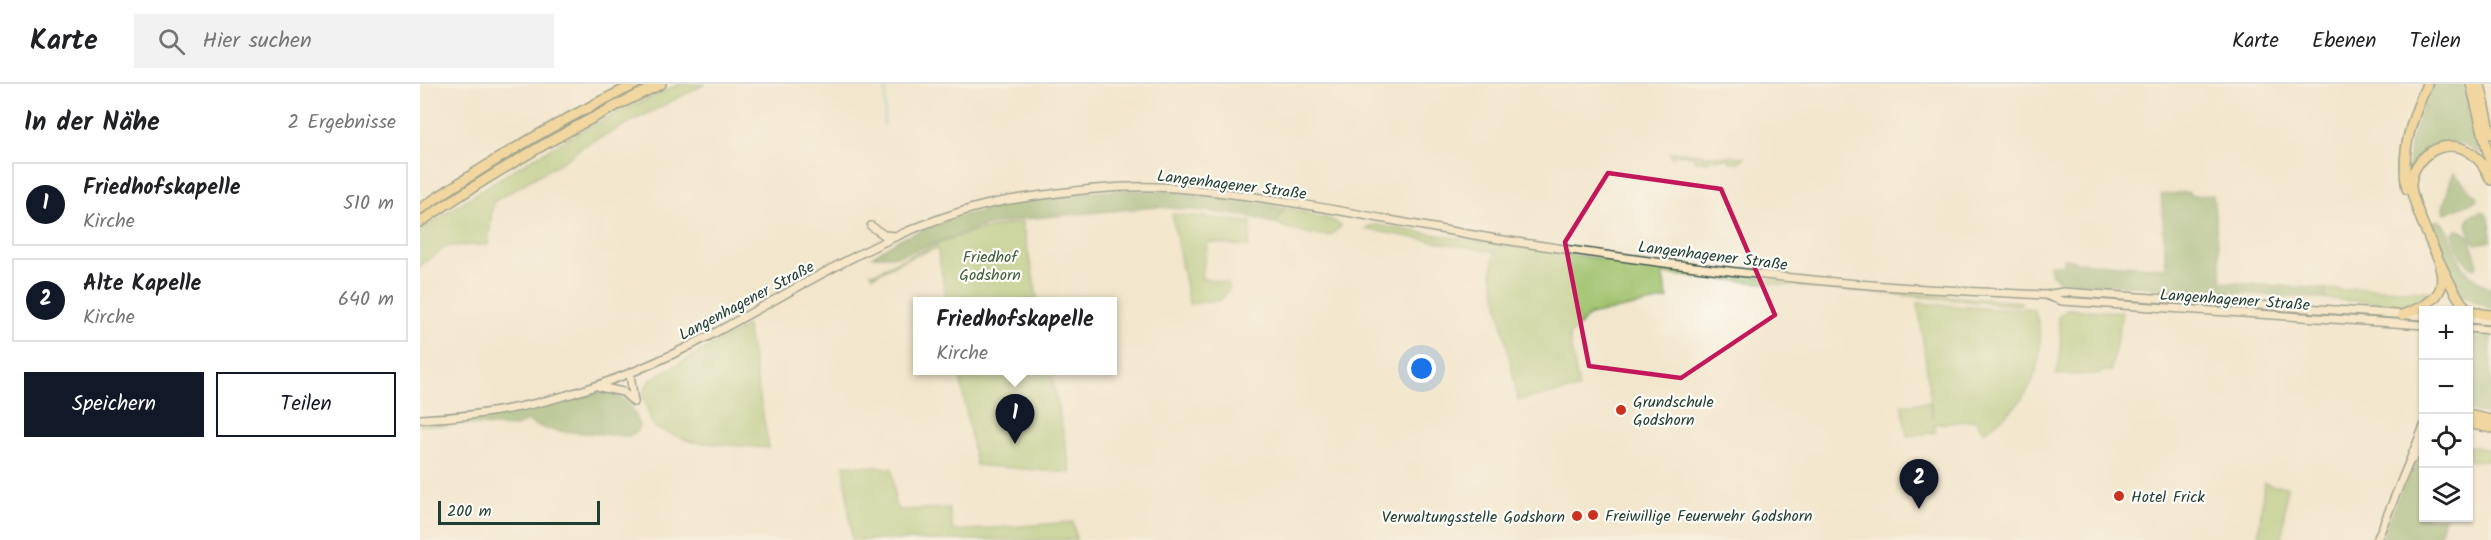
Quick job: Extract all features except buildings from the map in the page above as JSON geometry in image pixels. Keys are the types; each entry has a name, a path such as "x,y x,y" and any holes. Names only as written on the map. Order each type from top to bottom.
{"highway":[{"path":"420,209 538,135 636,84"},
{"path":"420,222 500,170 554,139 662,84"},
{"path":"2401,319 2431,302 2439,292 2442,281 2437,260 2411,201 2405,173 2408,135 2427,84"},
{"path":"2471,84 2491,165"},
{"path":"2480,84 2491,134"},
{"path":"2491,180 2474,154 2462,148 2447,147 2426,155 2416,167 2411,184 2417,210 2462,302 2475,313 2491,315"},
{"path":"2473,416 2491,420"},
{"path":"2473,424 2491,428"}],"main road":[{"name":"Langenhagener Straße","path":"420,419 519,408 598,387 703,339 842,264 899,237 954,216 1008,200 1077,190 1173,188 1254,197 1513,242 1691,267 1847,283 2045,296 2063,292 2401,319 2419,324"},
{"path":"871,226 884,235 899,237"},
{"name":"Langenhagener Straße","path":"2401,319 2419,317"},
{"path":"2401,319 2419,328"},
{"path":"2473,319 2491,321"},
{"path":"2473,328 2491,330"},
{"path":"598,387 623,392 634,402 630,374"},
{"path":"621,378 629,397"},
{"path":"2376,540 2419,437"},
{"path":"2403,474 2419,450"}],"highlighted area":[{"path":"1608,173 1721,189 1775,315 1681,378 1589,366 1565,242"}],"green space":[{"path":"680,84 705,84 580,148 570,157 493,202 488,245 447,246 420,266 420,231 482,189 546,151 612,115"},
{"path":"2430,84 2462,84 2480,153 2453,142 2440,143 2428,149 2408,170 2410,143"},
{"path":"1670,152 1703,154 1703,159 1706,155 1745,157 1739,162 1730,162 1729,159 1710,159 1709,162 1694,161 1694,156 1675,154 1672,158"},
{"path":"2453,173 2478,197 2477,200 2446,213 2443,212 2443,207"},
{"path":"1127,190 1171,191 1285,207 1276,224 1252,217 1158,207 1022,219 987,225 898,256 873,256 900,239 954,218 1009,203 1077,193"},
{"path":"2188,192 2192,196 2213,195 2222,282 2326,289 2325,299 2061,281 2051,274 2049,264 2063,265 2064,258 2077,262 2166,268 2161,195"},
{"path":"1285,207 1334,221 1341,226 1331,235 1317,235 1276,224"},
{"path":"2483,211 2489,220 2491,241 2476,244 2472,240 2467,224 2470,216"},
{"path":"1172,214 1251,222 1249,247 1208,242 1201,278 1228,283 1229,289 1221,300 1189,304"},
{"path":"2437,220 2446,228 2465,269 2475,279 2491,289 2491,309 2462,296 2427,225"},
{"name":"Friedhof Godshorn","path":"1022,222 1037,297 946,297 937,248 903,260 873,276 871,272 875,273 928,248 965,234"},
{"path":"1377,225 1537,250 1698,271 2021,302 2021,304 1662,274 1668,299 1590,315 1569,336 1579,389 1518,400 1492,274 1494,252 1365,229"},
{"path":"2457,229 2462,230 2469,237 2478,264 2475,268 2466,262 2460,253 2453,232"},
{"path":"2326,289 2425,291 2425,294 2430,290 2424,300 2407,304 2325,299"},
{"path":"1918,303 2034,310 2040,333 2040,346 2032,382 2015,406 1983,432 1976,420 1934,424 1935,432 1907,436 1902,405 1929,402 1933,418"},
{"path":"2068,309 2122,312 2111,371 2099,372 2099,374 2056,375 2061,346 2058,317"},
{"path":"747,326 769,448 692,442 656,428 651,422 643,395 646,386 653,378"},
{"path":"2491,334 2491,416 2473,412 2473,335"},
{"path":"960,375 1052,375 1071,473 976,465"},
{"path":"605,391 618,395 628,402 639,426 637,432 628,436 557,431 526,421 516,427 420,425 420,421 473,418 518,412"},
{"path":"2473,447 2490,450 2491,460 2473,461"},
{"path":"2418,462 2419,522 2444,522 2438,540 2382,540 2402,490"},
{"path":"844,465 892,468 895,505 900,510 949,508 953,531 1073,522 1076,540 852,540"},
{"path":"2264,483 2287,486 2282,540 2258,540"}],"waterway":[{"path":"884,125 886,84"}],"place":[{"name":"Grundschule Godshorn","path":"1621,410"},
{"name":"Friedhofskapelle","path":"1015,444"},
{"name":"Hotel Frick","path":"2119,496"},
{"name":"Alte Kapelle","path":"1919,509"},
{"name":"Freiwillige Feuerwehr Godshorn","path":"1593,515"},
{"name":"Verwaltungsstelle Godshorn","path":"1577,516"}]}
